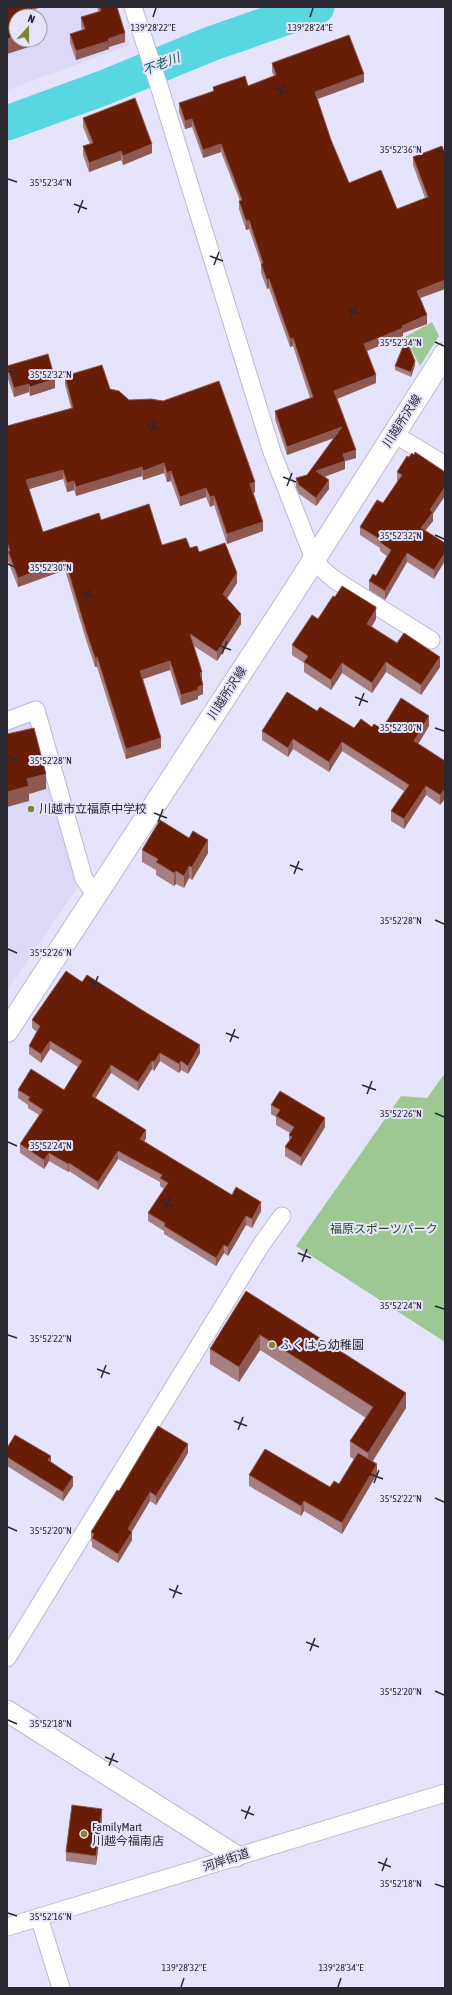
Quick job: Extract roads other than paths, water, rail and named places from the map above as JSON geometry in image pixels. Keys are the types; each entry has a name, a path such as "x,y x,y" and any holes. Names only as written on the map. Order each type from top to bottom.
{"main road":[{"name":"川越所沢線","path":"7,1032 314,559 445,354"}],"street":[{"path":"132,7 160,89 272,452 314,559 322,569 335,580 431,640"},
{"path":"394,434 445,465"},
{"path":"7,721 36,710 84,879 90,887 98,892"},
{"path":"7,1658 261,1245 282,1216"},
{"path":"7,1711 236,1856"},
{"name":"河岸街道","path":"7,1927 445,1793"},
{"path":"39,1917 60,1988"}],"waterway":[{"name":"不老川","path":"7,123 103,88 213,43 317,7"}],"place":[{"name":"川越市立福原中学校","path":"31,809"},
{"name":"ふくはら幼稚園","path":"272,1345"},
{"name":"FamilyMart 川越今福南店","path":"84,1834"}],"park label":[{"name":"福原スポーツパーク","path":"384,1229"}]}
